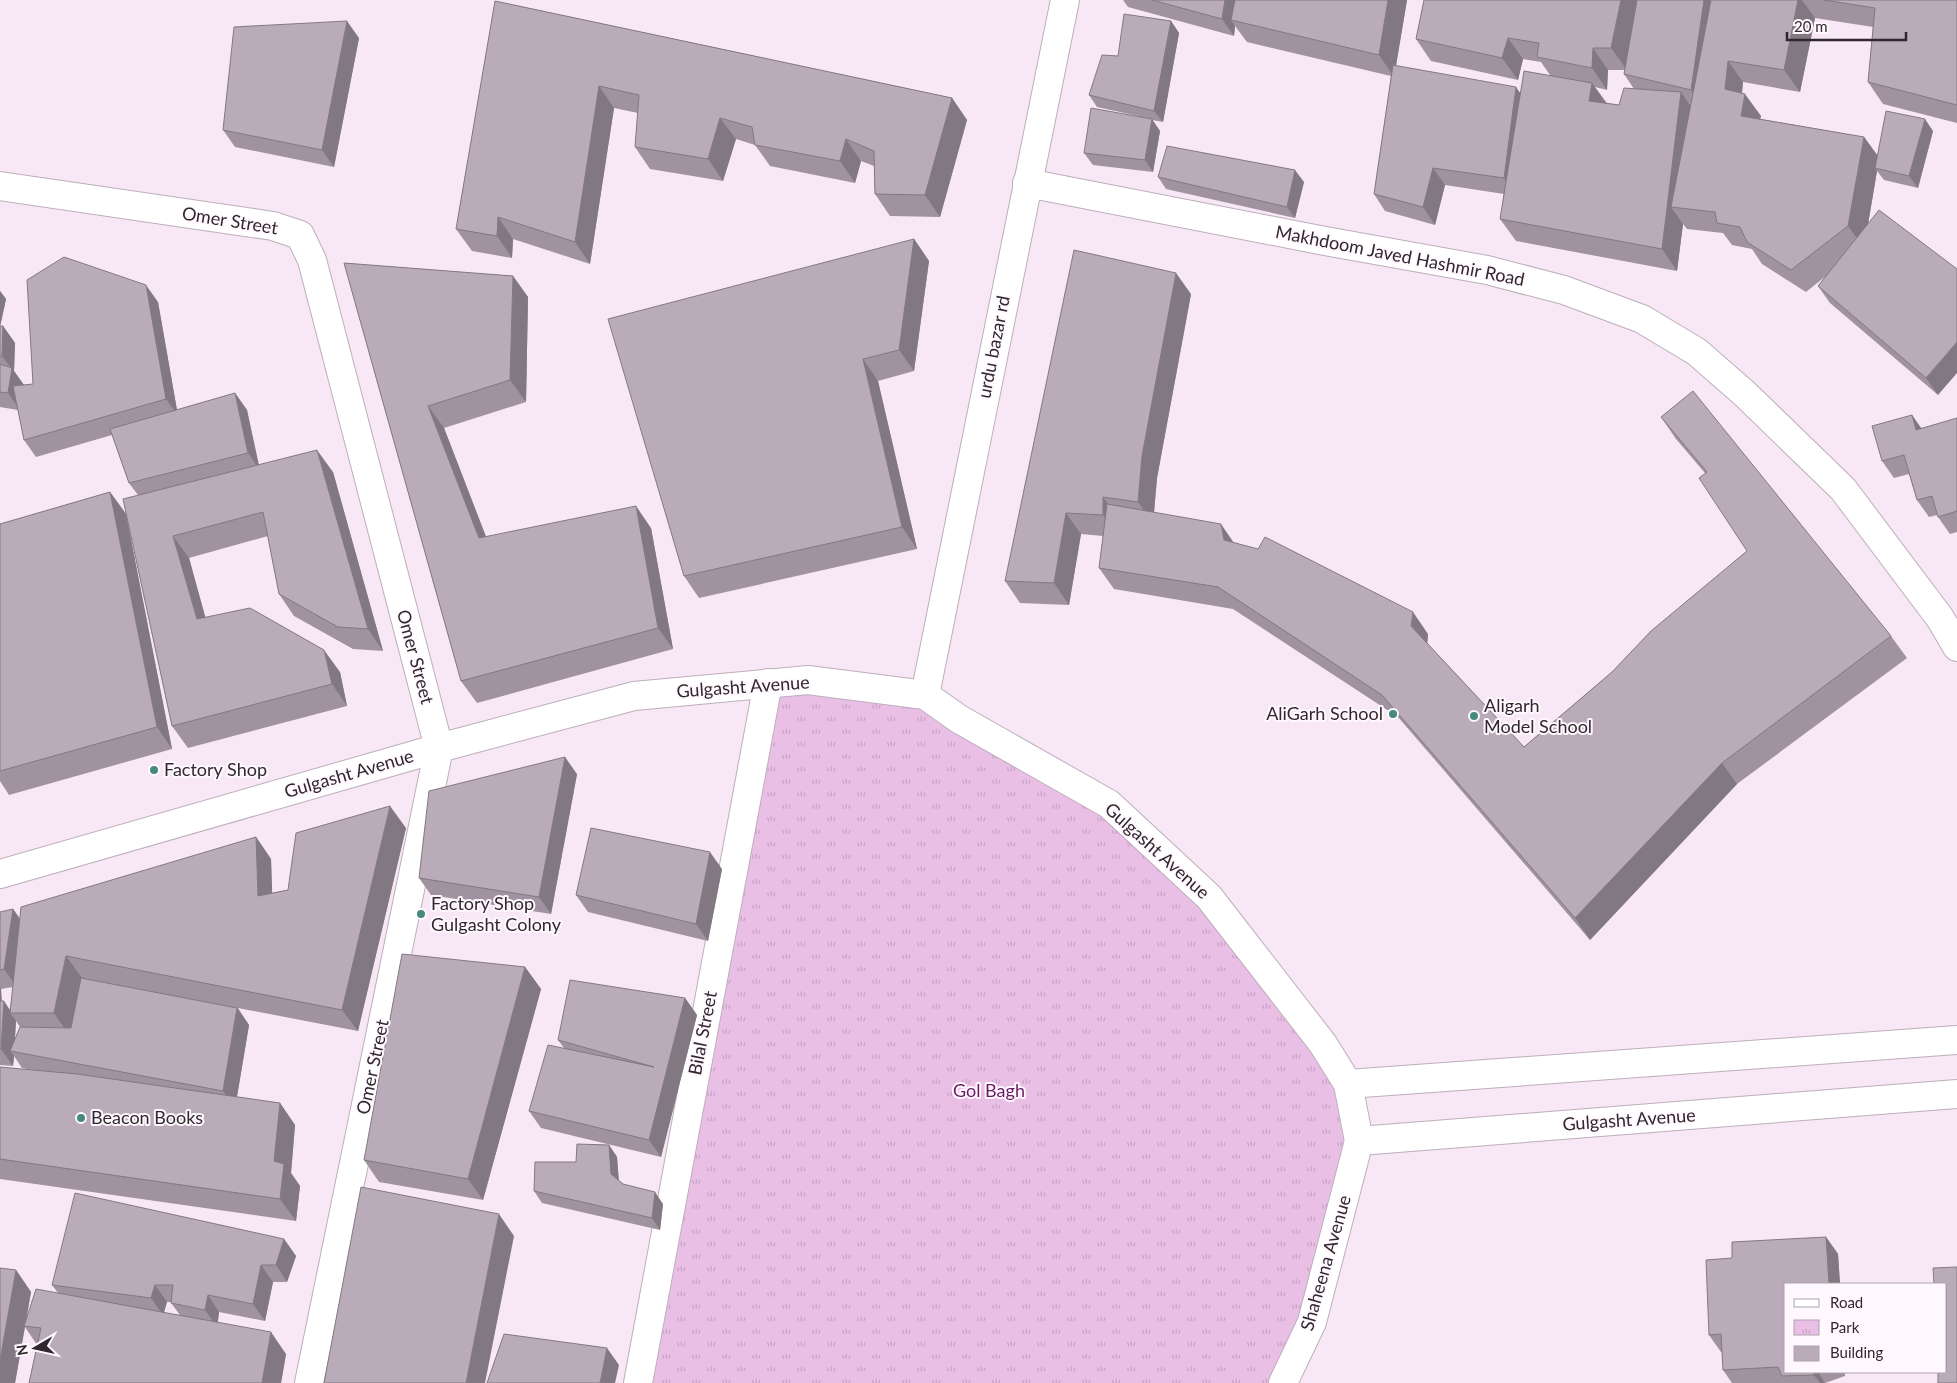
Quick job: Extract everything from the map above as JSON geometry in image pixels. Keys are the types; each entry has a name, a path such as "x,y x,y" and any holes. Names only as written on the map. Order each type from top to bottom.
{"street":[{"name":"urdu bazar rd","path":"925,695 1065,0"},
{"name":"Makhdoom Javed Hashmir Road","path":"1027,183 1325,241 1488,270 1564,290 1642,319 1697,352 1745,394 1843,489 1940,618 1957,647"},
{"name":"Omer Street","path":"0,186 273,226 300,235 312,260 439,748 308,1383"},
{"name":"Gulgasht Avenue","path":"0,874 439,748 634,696 808,680 925,695 960,719 1109,804 1209,896 1323,1044 1348,1084 1359,1141 1957,1094"},
{"name":"Bilal Street","path":"638,1383 768,683"},
{"path":"1348,1084 1957,1040"},
{"name":"Shaheena Avenue","path":"1283,1383 1312,1322 1359,1141"}],"green space":[{"name":"Gol Bagh","path":"768,683 925,695 1109,804 1323,1044 1359,1141 1283,1383 638,1383"}],"building":[{"path":"1152,0 1225,0 1222,19"},
{"path":"1235,0 1388,0 1379,55 1231,20"},
{"path":"1424,0 1621,0 1611,48 1593,48 1592,68 1537,57 1539,43 1508,38 1502,58 1416,39"},
{"path":"1637,0 1704,0 1691,90 1624,74"},
{"path":"1711,0 1798,0 1784,70 1728,61 1725,89 1745,94 1741,116 1864,137 1848,226 1791,270 1747,242 1740,227 1717,223 1715,212 1671,207"},
{"path":"1824,0 1957,0 1957,105 1868,82 1875,8"},
{"path":"495,1 952,98 925,195 875,194 874,151 846,139 840,161 755,145 752,127 720,118 708,159 635,147 639,95 599,86 575,242 498,217 497,236 456,229"},
{"path":"1124,14 1171,21 1154,111 1089,95 1102,55 1118,56"},
{"path":"347,21 322,150 223,130 234,27"},
{"path":"1393,65 1516,87 1504,178 1433,168 1423,207 1374,194"},
{"path":"1524,71 1592,83 1589,101 1619,105 1624,88 1681,92 1662,249 1500,219"},
{"path":"1091,108 1152,119 1145,160 1084,153"},
{"path":"1886,111 1925,119 1909,176 1875,168"},
{"path":"1167,146 1295,170 1287,207 1158,177"},
{"path":"1879,210 1957,269 1957,342 1926,378 1818,286"},
{"path":"914,239 899,350 863,359 902,527 684,576 608,319"},
{"path":"1074,250 1176,273 1142,456 1138,502 1103,497 1103,515 1066,513 1054,583 1005,581"},
{"path":"64,257 146,285 166,399 24,440 13,386 33,384 27,280"},
{"path":"344,263 513,276 510,380 428,406 479,538 636,506 658,628 461,681"},
{"path":"0,326 3,326 2,356 0,357"},
{"path":"0,364 12,368 8,393 0,392"},
{"path":"1693,391 1891,636 1722,763 1575,918 1382,695 1218,587 1099,568 1107,504 1221,524 1224,540 1258,549 1265,537 1413,612 1411,626 1524,747 1612,672 1651,631 1747,551 1699,478 1707,472 1661,417"},
{"path":"235,393 248,453 129,483 110,429"},
{"path":"1912,415 1916,430 1957,418 1957,511 1938,517 1932,496 1917,500 1904,455 1882,461 1872,426"},
{"path":"317,450 368,629 338,627 279,594 263,512 173,536 197,619 250,608 324,650 332,684 172,726 123,499"},
{"path":"110,492 157,727 0,771 0,524"},
{"path":"565,757 539,897 419,878 429,791"},
{"path":"390,806 342,1010 66,956 54,1013 10,1013 21,907 256,837 258,896 288,890 296,833"},
{"path":"591,828 710,852 696,924 576,895"},
{"path":"13,909 4,969 0,970 0,912"},
{"path":"402,954 525,967 468,1179 364,1160"},
{"path":"81,978 237,1008 223,1091 10,1051 20,1027 71,1028"},
{"path":"570,980 685,998 649,1140 529,1111 548,1045 654,1067 558,1040"},
{"path":"0,1001 4,1001 1,1049 0,1049"},
{"path":"0,1067 77,1074 280,1103 274,1161 284,1164 280,1199 0,1159"},
{"path":"577,1144 609,1145 611,1174 623,1184 655,1192 652,1218 534,1191 535,1162 576,1162"},
{"path":"361,1187 499,1214 466,1383 324,1383"},
{"path":"75,1193 284,1239 276,1265 261,1265 253,1304 208,1295 205,1310 171,1303 173,1285 155,1285 151,1298 52,1285"},
{"path":"1826,1237 1829,1283 1784,1283 1784,1373 1814,1373 1814,1375 1782,1376 1778,1367 1723,1370 1721,1334 1709,1335 1706,1260 1732,1258 1732,1242"},
{"path":"1957,1267 1957,1383 1938,1383 1938,1373 1947,1373 1947,1283 1934,1283 1933,1268"},
{"path":"0,1268 16,1270 0,1360"},
{"path":"36,1289 271,1332 262,1383 29,1383 41,1328 24,1326"},
{"path":"504,1334 607,1348 600,1383 487,1383"}],"place":[{"name":"AliGarh School","path":"1393,714"},
{"name":"Aligarh Model School","path":"1474,716"},
{"name":"Factory Shop","path":"154,770"},
{"name":"Factory Shop Gulgasht Colony","path":"421,914"},
{"name":"Beacon Books","path":"81,1118"}]}
